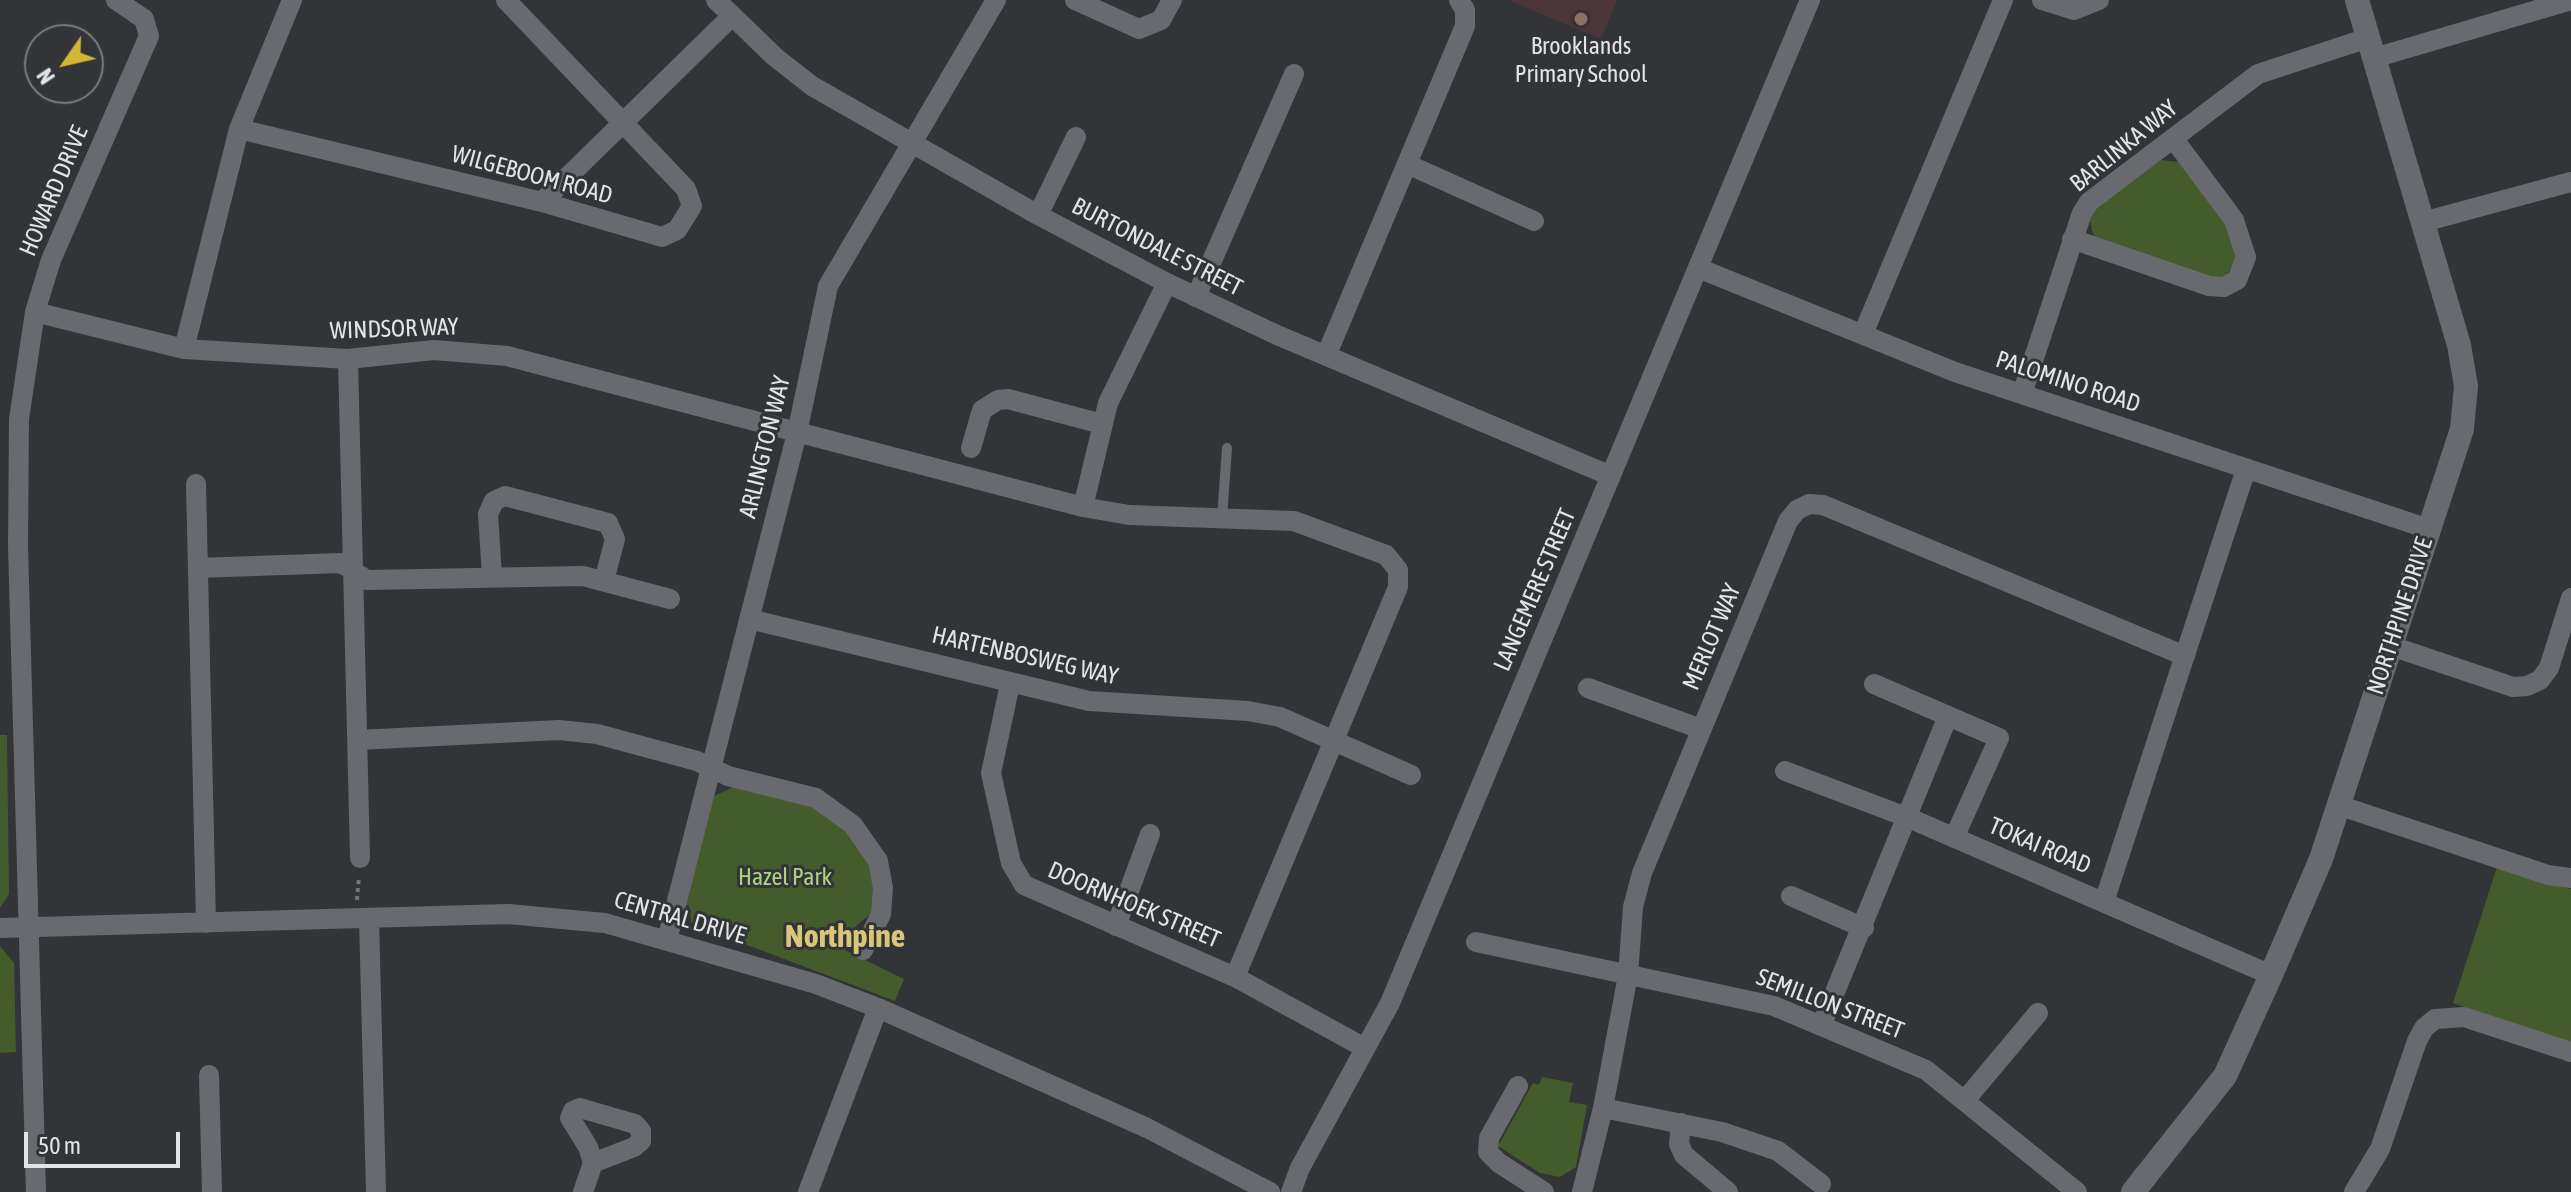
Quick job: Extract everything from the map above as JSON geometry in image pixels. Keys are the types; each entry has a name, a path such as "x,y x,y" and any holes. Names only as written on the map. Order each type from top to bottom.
{"street":[{"name":"HOWARD DRIVE","path":"36,1192 18,546 10,419 35,312 71,210 149,36 144,19 116,0"},
{"path":"184,349 239,129 292,0"},
{"path":"506,0 624,124"},
{"name":"BURTONDALE STREET","path":"716,0 798,76 912,145 1038,215 1196,297 1326,356 1611,476"},
{"name":"ARLINGTON WAY","path":"667,940 797,433 834,272 996,0"},
{"path":"1075,0 1139,29 1161,20 1172,0"},
{"path":"1326,356 1465,26 1465,10 1459,0"},
{"name":"LANGEMERE STREET","path":"1291,1192 1300,1168 1390,1003 1809,0"},
{"path":"1863,334 2003,0"},
{"path":"2042,0 2074,10 2099,0"},
{"name":"NORTHPINE DRIVE","path":"2133,1192 2225,1076 2271,975 2321,859 2462,429 2466,386 2459,345 2357,0"},
{"name":"BARLINKA WAY","path":"2022,394 2072,239 2089,202 2266,69 2371,48 2571,0"},
{"path":"542,202 732,16"},
{"path":"1196,297 1294,74"},
{"name":"WILGEBOOM ROAD","path":"239,129 542,202 662,237 677,230 692,206 686,189 624,124"},
{"path":"1038,215 1076,137"},
{"path":"2072,239 2209,286 2224,287 2237,280 2246,257 2234,220 2173,138"},
{"path":"1407,164 1534,221"},
{"path":"2423,222 2571,182"},
{"name":"PALOMINO ROAD","path":"1698,268 1955,372 2429,529"},
{"path":"1083,507 1115,383 1167,283"},
{"name":"WINDSOR WAY","path":"35,312 184,349 348,359 434,350 507,356 1083,507 1129,515 1294,521 1313,526 1386,555 1398,570 1398,587 1334,741"},
{"path":"348,359 360,858"},
{"path":"971,448 982,410 998,400 1008,399 1102,424"},
{"path":"2104,902 2246,469"},
{"path":"196,484 206,923"},
{"path":"492,576 488,514 494,501 505,496 608,523 615,539 604,581"},
{"name":"MERLOT WAY","path":"1582,1192 1603,1108 1628,975 1637,890 1788,521 1797,510 1809,504 1823,505 2185,656"},
{"path":"198,568 341,563 367,580 583,576 670,599"},
{"path":"2391,646 2513,687 2527,686 2540,680 2549,668 2571,598"},
{"name":"HARTENBOSWEG WAY","path":"749,619 910,656 1010,684 1125,706 1256,712 1280,717 1411,775"},
{"name":"DOORNHOEK STREET","path":"1010,684 991,766 1014,871 1032,890 1235,977 1365,1048"},
{"path":"1874,684 1999,738 1954,838"},
{"path":"1588,688 1701,729"},
{"path":"1821,1026 1864,928 1948,716"},
{"path":"358,740 559,730 597,734 711,768 728,776 816,798 842,815 863,837 878,861 883,888 877,927 863,950"},
{"path":"1235,977 1334,741"},
{"name":"TOKAI ROAD","path":"1785,771 1909,818 2271,975"},
{"path":"2338,805 2548,875 2571,878"},
{"path":"1116,926 1150,834"},
{"path":"1791,896 1864,928"},
{"path":"363,912 376,1192"},
{"name":"CENTRAL DRIVE","path":"0,928 206,923 363,912 556,916 605,923 816,984 878,1008 1147,1128 1270,1192"},
{"name":"SEMILLON STREET","path":"1476,942 1754,1000 1821,1026 1926,1070 1966,1099 2077,1192"},
{"path":"808,1192 878,1008"},
{"path":"1966,1099 2038,1013"},
{"path":"2354,1192 2380,1149 2417,1041 2424,1028 2435,1019 2464,1017 2571,1052"},
{"path":"209,1075 212,1192"},
{"path":"1518,1086 1489,1138 1488,1152 1499,1163 1544,1192"},
{"path":"1603,1108 1722,1132 1778,1151 1821,1184"},
{"path":"1681,1123 1679,1138 1684,1155 1728,1192"},
{"path":"583,1192 593,1163"}],"lane":[{"path":"1222,518 1227,448"}],"path":[{"path":"360,858 363,912"}],"shaded area":[{"name":"Brooklands Primary School","path":"1508,0 1617,0 1601,39"}],"green space":[{"path":"2161,160 2179,162 2224,219 2237,256 2227,275 2215,279 2098,240 2093,234 2090,221 2094,210"},
{"path":"0,735 7,735 9,894 0,908"},
{"name":"Hazel Park","path":"735,786 812,805 840,823 868,861 876,889 872,913 855,927 845,950 904,979 895,1001 742,943 700,931 691,922 689,905 685,905 714,796"},
{"path":"2497,867 2571,889 2571,1043 2453,1003"},
{"path":"0,946 14,963 16,1052 0,1053"},
{"path":"1542,1077 1573,1083 1569,1102 1587,1105 1576,1167 1560,1177 1540,1173 1498,1146 1533,1083 1539,1085"}],"place":[{"name":"Brooklands Primary School","path":"1581,19"}],"district":[{"name":"Northpine","path":"845,937"}]}
